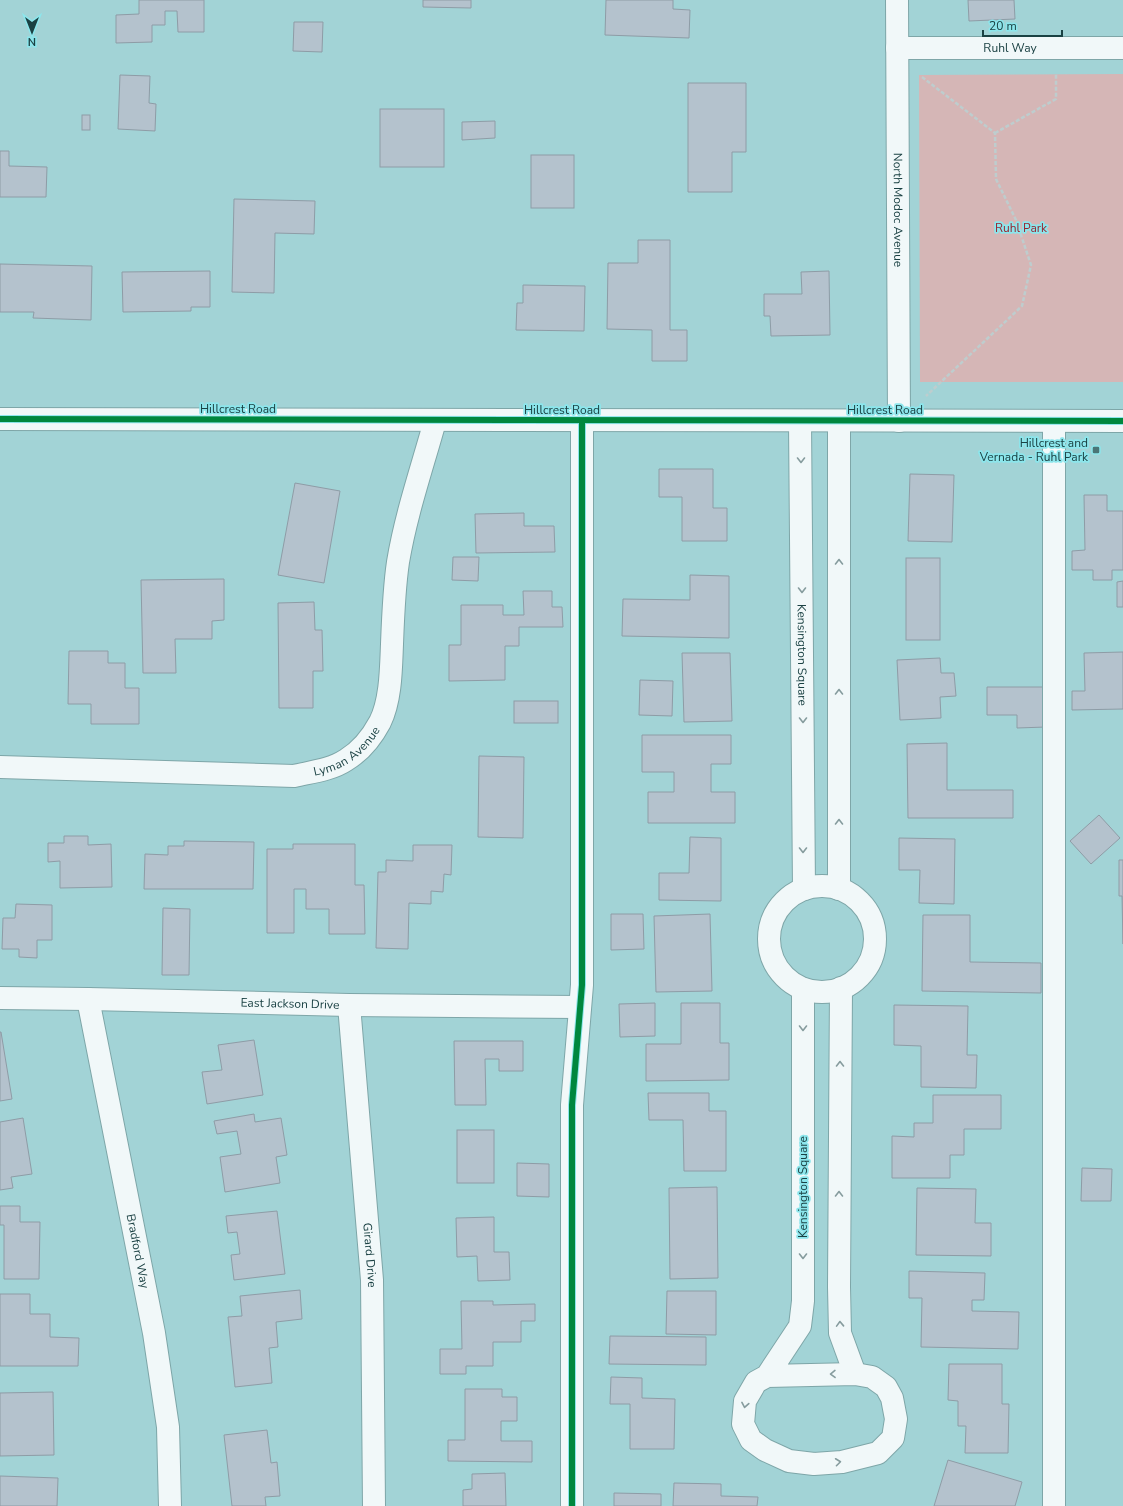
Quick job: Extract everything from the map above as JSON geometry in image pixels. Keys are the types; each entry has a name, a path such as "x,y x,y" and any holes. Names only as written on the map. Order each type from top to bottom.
{"street":[{"name":"North Modoc Avenue","path":"897,0 899,421"},
{"name":"Ruhl Way","path":"897,48 1123,48"},
{"name":"Hillcrest Road","path":"0,419 435,421 1123,421"},
{"name":"Lyman Avenue","path":"0,767 294,776 321,771 346,761 366,744 370,738 380,721 388,695 398,563 406,523 435,421"},
{"path":"572,1506 572,1105 582,985 582,421"},
{"name":"Kensington Square","path":"800,421 804,890"},
{"path":"839,421 839,890"},
{"path":"1054,421 1054,1506"},
{"path":"828,886 839,890 851,895 861,903 868,914 873,926 875,938 873,951 869,963 862,974 852,982 841,988 828,992 815,992 792,982 782,974 770,952 770,926 775,914 783,903 792,895 815,887 828,886"},
{"name":"Kensington Square","path":"768,1376 800,1326 803,1301 803,988"},
{"path":"841,988 840,1333 855,1374"},
{"name":"East Jackson Drive","path":"0,998 349,1005 580,1007"},
{"name":"Bradford Way","path":"88,999 154,1333 168,1427 170,1506"},
{"name":"Girard Drive","path":"349,1005 372,1280 374,1506"},
{"name":"Kensington Square","path":"855,1374 872,1377 886,1387 892,1398 896,1419 893,1438 878,1453 842,1462 814,1464 789,1461 764,1450 751,1440 743,1424 745,1401 756,1382 768,1376 855,1374"}],"path":[{"path":"897,48 919,75 995,133"},
{"path":"995,133 1056,99 1057,48"},
{"path":"899,421 1022,306 1031,265 1016,220 996,180 995,133"}],"green space":[{"name":"Ruhl Park","path":"1123,74 1123,382 920,382 919,75"}],"building":[{"path":"139,0 204,0 204,32 178,32 177,11 165,11 165,25 152,25 152,42 116,43 116,15 139,14"},
{"path":"423,0 471,0 471,8 423,7"},
{"path":"606,0 673,0 673,9 690,10 689,38 605,35"},
{"path":"968,0 1014,0 1015,19 969,21"},
{"path":"294,22 323,22 322,52 293,51"},
{"path":"120,75 150,76 149,103 156,104 155,131 118,129"},
{"path":"688,83 746,83 746,152 732,152 732,192 688,192"},
{"path":"380,109 444,109 444,167 380,167"},
{"path":"82,115 90,115 90,130 82,130"},
{"path":"495,121 495,138 462,140 462,122"},
{"path":"0,151 9,151 9,166 47,167 46,197 0,197"},
{"path":"531,155 574,155 574,208 531,208"},
{"path":"234,199 315,201 314,234 275,233 274,293 232,292"},
{"path":"638,240 670,240 670,330 687,330 687,361 652,361 652,330 607,329 608,263 638,263"},
{"path":"0,264 92,266 91,320 33,318 34,312 0,312"},
{"path":"210,271 210,307 191,307 191,311 123,312 122,272"},
{"path":"829,271 830,335 771,336 770,316 764,316 764,294 802,294 801,272"},
{"path":"523,285 585,286 584,331 516,330 517,303 523,303"},
{"path":"659,469 713,469 713,508 727,508 727,541 682,541 682,497 659,497"},
{"path":"910,474 954,475 952,542 908,541"},
{"path":"295,483 340,491 324,583 278,575"},
{"path":"1084,495 1107,495 1107,511 1123,511 1123,570 1112,570 1112,580 1093,580 1093,570 1072,570 1072,551 1085,550"},
{"path":"524,513 524,526 554,526 555,552 476,553 475,514"},
{"path":"453,557 479,557 478,581 452,580"},
{"path":"906,558 940,558 940,640 906,640"},
{"path":"690,575 729,576 729,638 622,636 623,599 690,600"},
{"path":"224,579 224,620 212,621 212,639 175,639 176,673 143,673 141,580"},
{"path":"1123,581 1123,607 1117,607 1117,582"},
{"path":"523,591 552,591 552,607 562,607 563,627 519,627 519,646 505,646 505,680 449,681 449,645 461,645 461,605 503,605 503,615 524,615"},
{"path":"314,602 315,630 322,630 323,671 313,671 313,708 279,708 278,603"},
{"path":"69,651 108,651 108,663 125,663 125,688 139,688 139,724 91,724 91,704 68,704"},
{"path":"1123,652 1123,709 1072,710 1072,691 1085,691 1084,653"},
{"path":"682,653 730,653 732,721 684,722"},
{"path":"940,658 941,673 954,673 956,696 940,697 941,718 900,720 897,660"},
{"path":"640,680 673,681 672,716 639,715"},
{"path":"987,687 1045,687 1046,727 1017,728 1017,715 987,715"},
{"path":"514,701 558,701 558,723 514,723"},
{"path":"642,735 731,735 731,764 711,764 711,792 735,792 735,823 648,823 648,792 674,792 674,772 642,772"},
{"path":"947,743 947,790 1013,790 1013,818 908,818 907,744"},
{"path":"479,756 524,757 523,838 478,837"},
{"path":"1099,815 1120,838 1091,864 1070,841"},
{"path":"64,836 88,836 88,845 111,844 112,887 60,888 60,861 48,862 48,843 64,843"},
{"path":"690,837 721,838 721,901 659,900 659,873 689,873"},
{"path":"899,838 955,839 954,904 919,903 920,870 899,870"},
{"path":"184,841 254,842 253,889 144,889 145,854 168,855 168,846 184,846"},
{"path":"293,844 355,844 355,885 364,885 365,934 329,934 329,909 306,909 306,889 294,889 294,933 267,933 267,849 293,849"},
{"path":"413,845 452,845 451,875 444,874 443,892 431,891 431,904 409,903 408,949 376,948 378,872 386,872 386,860 413,861"},
{"path":"1119,860 1123,860 1123,944 1122,896 1119,896"},
{"path":"16,904 52,905 52,940 37,940 37,958 19,957 19,949 2,949 3,918 15,918"},
{"path":"163,908 190,909 189,975 162,975"},
{"path":"611,914 643,914 644,949 611,950"},
{"path":"710,914 712,991 656,992 654,916"},
{"path":"923,915 970,915 970,962 1041,963 1041,993 922,991"},
{"path":"655,1003 655,1036 620,1037 619,1004"},
{"path":"681,1003 720,1003 720,1043 729,1043 729,1080 646,1081 646,1044 681,1044"},
{"path":"894,1005 968,1006 967,1055 977,1055 976,1088 921,1087 921,1046 894,1045"},
{"path":"0,1032 12,1099 0,1101"},
{"path":"254,1040 263,1095 207,1104 202,1072 222,1070 218,1045"},
{"path":"454,1041 523,1041 523,1071 499,1071 499,1059 485,1059 486,1105 455,1105"},
{"path":"648,1093 709,1093 709,1111 726,1111 726,1171 684,1171 683,1120 649,1120"},
{"path":"933,1095 1001,1095 1001,1129 964,1129 964,1155 950,1155 950,1178 892,1178 892,1136 914,1137 914,1123 933,1123"},
{"path":"254,1114 255,1122 281,1118 287,1155 276,1157 280,1183 225,1192 220,1157 241,1154 237,1131 217,1134 214,1121"},
{"path":"23,1118 32,1174 11,1177 13,1188 0,1190 0,1122"},
{"path":"457,1130 494,1130 494,1183 457,1183"},
{"path":"517,1163 549,1164 549,1197 517,1196"},
{"path":"1082,1168 1112,1169 1111,1201 1081,1201"},
{"path":"717,1187 718,1278 670,1279 669,1188"},
{"path":"917,1188 976,1189 975,1223 991,1223 991,1256 916,1255"},
{"path":"0,1206 20,1206 20,1222 40,1222 39,1279 4,1279 4,1225 0,1225"},
{"path":"277,1211 285,1274 234,1280 231,1255 240,1254 237,1232 228,1233 226,1216"},
{"path":"494,1217 494,1252 509,1252 510,1280 478,1281 477,1256 457,1257 456,1218"},
{"path":"909,1271 985,1273 984,1300 972,1300 972,1311 1019,1312 1018,1349 921,1347 922,1298 909,1298"},
{"path":"300,1290 302,1319 276,1322 278,1347 269,1348 272,1383 235,1387 228,1317 242,1316 240,1296"},
{"path":"667,1291 716,1291 716,1335 666,1334"},
{"path":"0,1294 30,1294 30,1314 50,1314 50,1337 79,1338 78,1366 0,1366"},
{"path":"461,1301 493,1301 493,1305 535,1304 535,1321 521,1321 521,1342 493,1342 493,1366 466,1366 466,1374 440,1374 440,1349 462,1349"},
{"path":"610,1336 706,1337 706,1365 609,1364"},
{"path":"949,1364 1002,1364 1002,1404 1009,1404 1008,1453 965,1453 966,1426 958,1426 958,1401 948,1400"},
{"path":"611,1377 642,1378 642,1398 675,1399 674,1449 630,1449 630,1404 610,1404"},
{"path":"465,1389 502,1389 502,1397 517,1397 517,1421 501,1421 501,1441 532,1441 532,1462 448,1461 448,1440 465,1440"},
{"path":"53,1392 54,1455 0,1456 0,1393"},
{"path":"267,1430 271,1463 277,1462 280,1496 265,1497 266,1506 232,1506 224,1435"},
{"path":"948,1460 1022,1482 1015,1506 934,1506"},
{"path":"505,1473 506,1506 463,1506 463,1490 472,1489 472,1474"},
{"path":"0,1476 58,1478 57,1506 0,1506"},
{"path":"674,1483 721,1484 721,1496 758,1497 757,1506 673,1506"},
{"path":"614,1493 661,1494 661,1506 614,1506"}],"cycle path":[{"path":"0,419 1123,421"},
{"path":"572,1506 572,1105 582,985 582,421"}],"place":[{"name":"Hillcrest and Vernada - Ruhl Park","path":"1096,450"}]}
